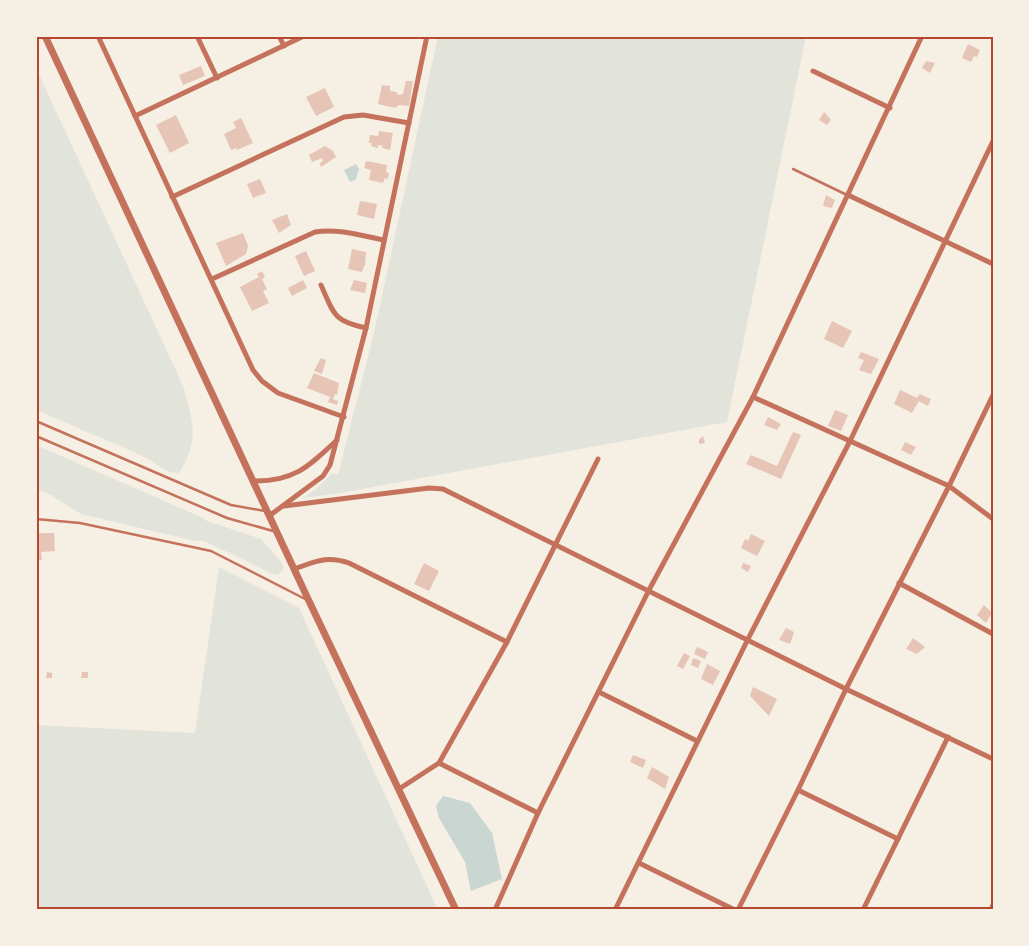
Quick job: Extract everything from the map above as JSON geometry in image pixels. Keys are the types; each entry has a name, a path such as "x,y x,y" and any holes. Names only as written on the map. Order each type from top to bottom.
{"street":[{"path":"46,36 252,481 456,910"},
{"path":"98,36 253,370 262,382 278,393 344,417"},
{"path":"197,36 217,78"},
{"path":"279,36 284,46"},
{"path":"135,116 304,36"},
{"path":"268,514 284,506 323,476 330,465 366,328 427,36"},
{"path":"497,909 538,813 649,590 753,397 890,108 922,36"},
{"path":"813,71 890,108"},
{"path":"172,197 344,117 363,115 409,123"},
{"path":"615,910 748,639 850,441 993,141"},
{"path":"848,195 993,264"},
{"path":"212,279 316,232 326,230 338,231 384,240"},
{"path":"321,285 336,316 350,325 366,328"},
{"path":"639,863 736,910 798,790 846,689 993,395"},
{"path":"753,397 949,486 993,519"},
{"path":"252,481 287,478 307,466 338,439"},
{"path":"399,788 439,763 507,642 598,459"},
{"path":"284,506 429,488 443,489 846,689 993,759"},
{"path":"294,569 327,558 337,558 507,642"},
{"path":"900,583 992,632"},
{"path":"599,692 697,742"},
{"path":"863,910 948,737"},
{"path":"439,763 538,813"},
{"path":"798,790 898,839"},
{"path":"990,910 993,906"}],"lane":[{"path":"793,169 848,195"},
{"path":"36,421 231,505 268,514"},
{"path":"36,436 226,518 276,532"},
{"path":"36,519 80,523 211,551 309,601"}],"shaded area":[{"path":"438,36 806,36 727,422 335,494 302,498 315,490 332,473 338,475 374,333"},
{"path":"36,68 184,388 193,432 190,451 179,473 169,472 143,456 36,410"},
{"path":"356,164 359,169 356,179 350,182 344,170"},
{"path":"36,445 207,521 261,539 282,563 284,567 282,572 277,575 273,574 204,541 195,541 81,514 51,495 36,489"},
{"path":"219,567 299,608 438,910 36,910 36,725 195,733"},
{"path":"443,796 470,803 492,833 502,879 471,891 465,862 439,818 436,806"}],"building":[{"path":"968,44 980,50 977,57 974,56 971,62 962,58"},
{"path":"926,61 935,63 930,73 922,68"},
{"path":"201,66 205,76 183,85 179,75"},
{"path":"406,81 413,81 409,106 399,105 395,108 378,104 382,85 390,86 390,91 396,92 398,95 403,94"},
{"path":"325,88 334,107 316,116 306,97"},
{"path":"824,112 831,120 827,125 819,120"},
{"path":"176,115 189,143 170,153 156,125"},
{"path":"241,118 253,143 237,150 236,148 231,150 224,134 236,128 233,122"},
{"path":"379,131 393,133 390,150 382,148 383,146 378,145 378,148 371,146 372,143 369,143 370,135 378,136"},
{"path":"325,146 333,151 336,157 321,167 322,158 312,162 309,155"},
{"path":"366,161 387,165 388,179 385,178 383,183 369,180 371,170 364,168"},
{"path":"260,179 266,193 253,198 247,184"},
{"path":"826,195 835,200 832,208 823,206"},
{"path":"360,201 377,204 374,219 357,215"},
{"path":"287,214 291,225 279,233 272,220"},
{"path":"243,233 248,246 246,254 226,266 216,243"},
{"path":"352,249 366,252 365,266 362,272 348,269"},
{"path":"306,251 315,271 304,276 295,256"},
{"path":"262,271 265,277 262,279 267,289 263,291 269,303 252,311 240,287 259,277 257,274"},
{"path":"303,280 307,288 292,296 288,288"},
{"path":"354,280 367,283 365,293 350,290"},
{"path":"832,321 852,331 843,348 824,339"},
{"path":"861,352 879,359 871,374 859,370 864,360 858,358"},
{"path":"321,358 326,360 322,374 314,371"},
{"path":"314,373 339,383 337,395 335,394 333,399 338,401 337,405 328,402 330,397 307,388"},
{"path":"900,390 917,398 920,394 931,399 928,406 919,401 912,413 894,404"},
{"path":"835,410 848,415 841,431 828,426"},
{"path":"768,417 781,424 777,430 764,425"},
{"path":"793,432 801,435 781,479 746,464 751,455 777,466"},
{"path":"703,436 705,443 699,444 699,440"},
{"path":"905,442 916,447 911,455 901,450"},
{"path":"36,533 54,533 55,551 41,552 42,560 36,560"},
{"path":"751,534 765,541 757,556 741,548 745,539 748,541"},
{"path":"424,563 439,571 429,591 414,584"},
{"path":"743,563 751,566 748,572 741,568"},
{"path":"984,605 992,613 986,623 977,615"},
{"path":"786,628 794,632 790,644 779,640"},
{"path":"913,638 925,647 917,654 906,649"},
{"path":"697,647 708,652 705,659 694,654"},
{"path":"684,653 690,656 683,669 677,666"},
{"path":"693,658 701,661 698,668 691,665"},
{"path":"707,664 720,671 713,685 701,679"},
{"path":"47,672 52,673 52,678 46,678"},
{"path":"82,672 88,672 88,678 81,678"},
{"path":"753,687 777,699 769,716 750,696"},
{"path":"633,755 646,760 643,768 630,762"},
{"path":"652,767 669,777 665,789 647,778"}]}
